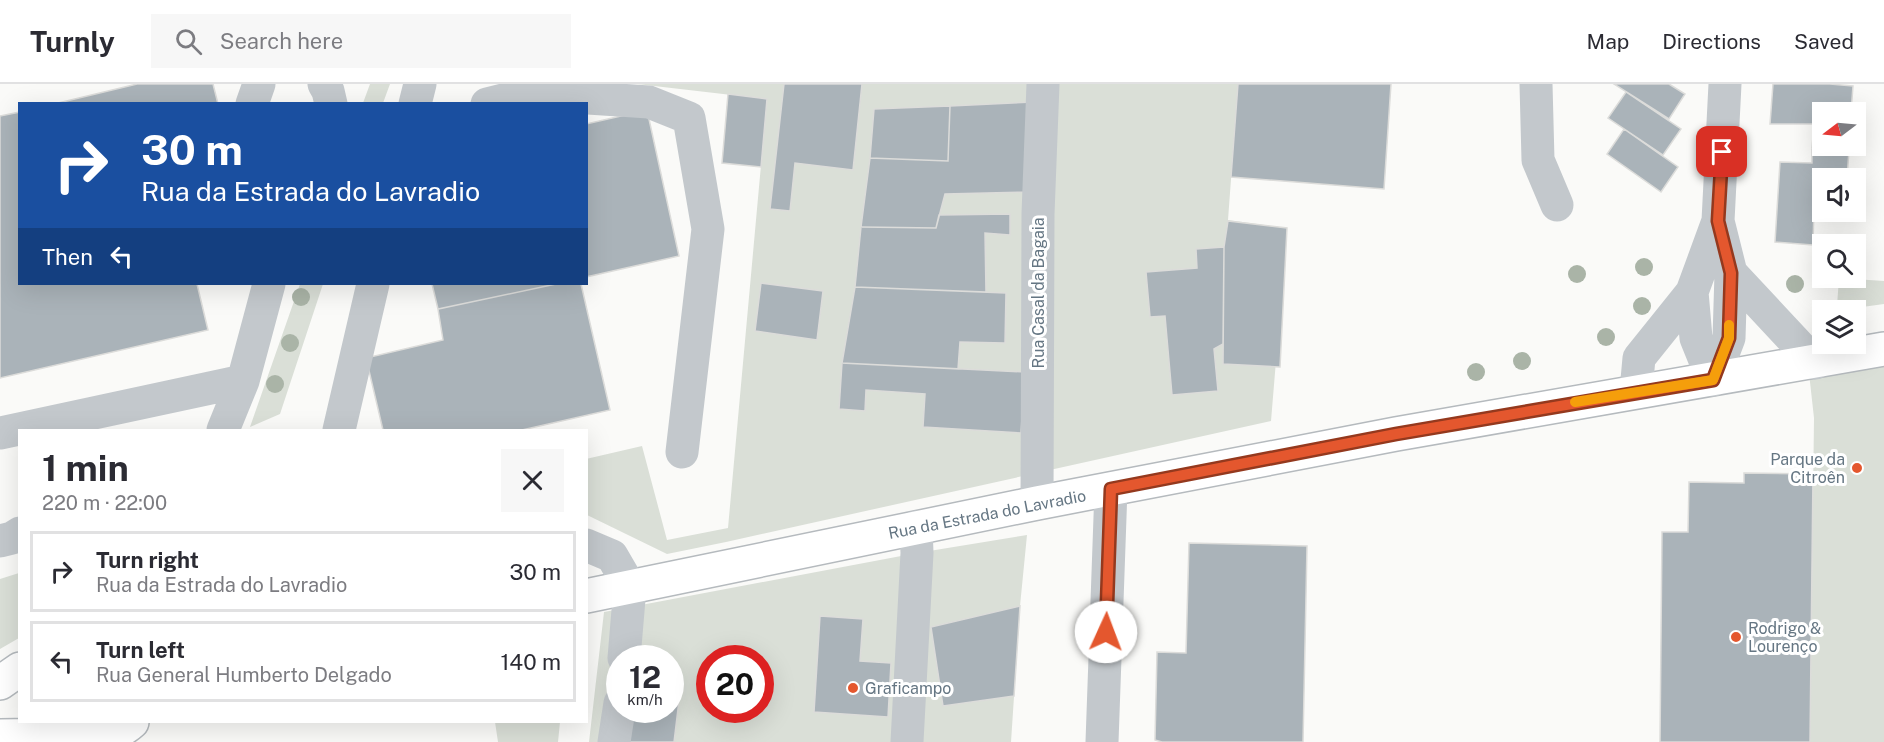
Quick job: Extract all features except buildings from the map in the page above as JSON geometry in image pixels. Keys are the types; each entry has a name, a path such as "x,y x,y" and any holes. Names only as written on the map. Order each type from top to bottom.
{"main road":[{"name":"Rua da Estrada do Lavradio","path":"588,596 916,527 1396,434 1815,363 1884,349"},
{"path":"0,683 18,670"},
{"path":"0,736 68,735 98,741 128,730"}],"street":[{"path":"324,84 331,102"},
{"path":"416,102 420,84"},
{"name":"Rua Casal da Bagaia","path":"1037,503 1038,214 1043,84"},
{"path":"1536,84 1538,160 1557,205"},
{"path":"1713,380 1729,338 1731,273 1718,221 1725,84"},
{"path":"495,102 527,94 649,102 689,118 708,229 682,452"},
{"path":"1636,392 1639,358 1692,292 1718,221"},
{"path":"1731,273 1815,363"},
{"path":"223,429 243,381 269,285"},
{"path":"339,429 373,285"},
{"path":"1692,292 1696,338 1713,380"},
{"path":"25,429 243,381"},
{"path":"1102,742 1111,489"},
{"path":"907,742 917,553 916,527"},
{"path":"0,541 18,534"},
{"path":"588,546 612,556 630,587 625,645"},
{"path":"614,742 617,723"}],"shaded area":[{"path":"370,84 390,84 383,102 363,102"},
{"path":"637,84 1238,84 1228,220 1287,228 1271,421 667,554 588,515 588,459 642,446 667,540 728,528 767,99"},
{"path":"1866,280 1884,281 1884,304 1866,306 1866,300 1837,300 1838,288 1866,288"},
{"path":"300,285 323,285 280,414 250,427"},
{"path":"1884,362 1884,742 1810,742 1814,418 1809,373"},
{"path":"1027,535 1011,742 589,742 604,612 917,553"},
{"path":"18,573 18,639 0,649 0,579"},
{"path":"495,723 560,723 558,742 498,742"}],"slow traffic":[{"path":"1575,402 1713,380 1729,338 1729,325"}],"place":[{"name":"Parque da Citroên","path":"1857,468"},
{"name":"Rodrigo & Lourenço","path":"1736,637"},
{"name":"Graficampo","path":"853,688"}],"route":[{"path":"1106,632 1111,489 1396,434 1713,380 1729,338 1731,273 1718,221 1722,152"}]}
